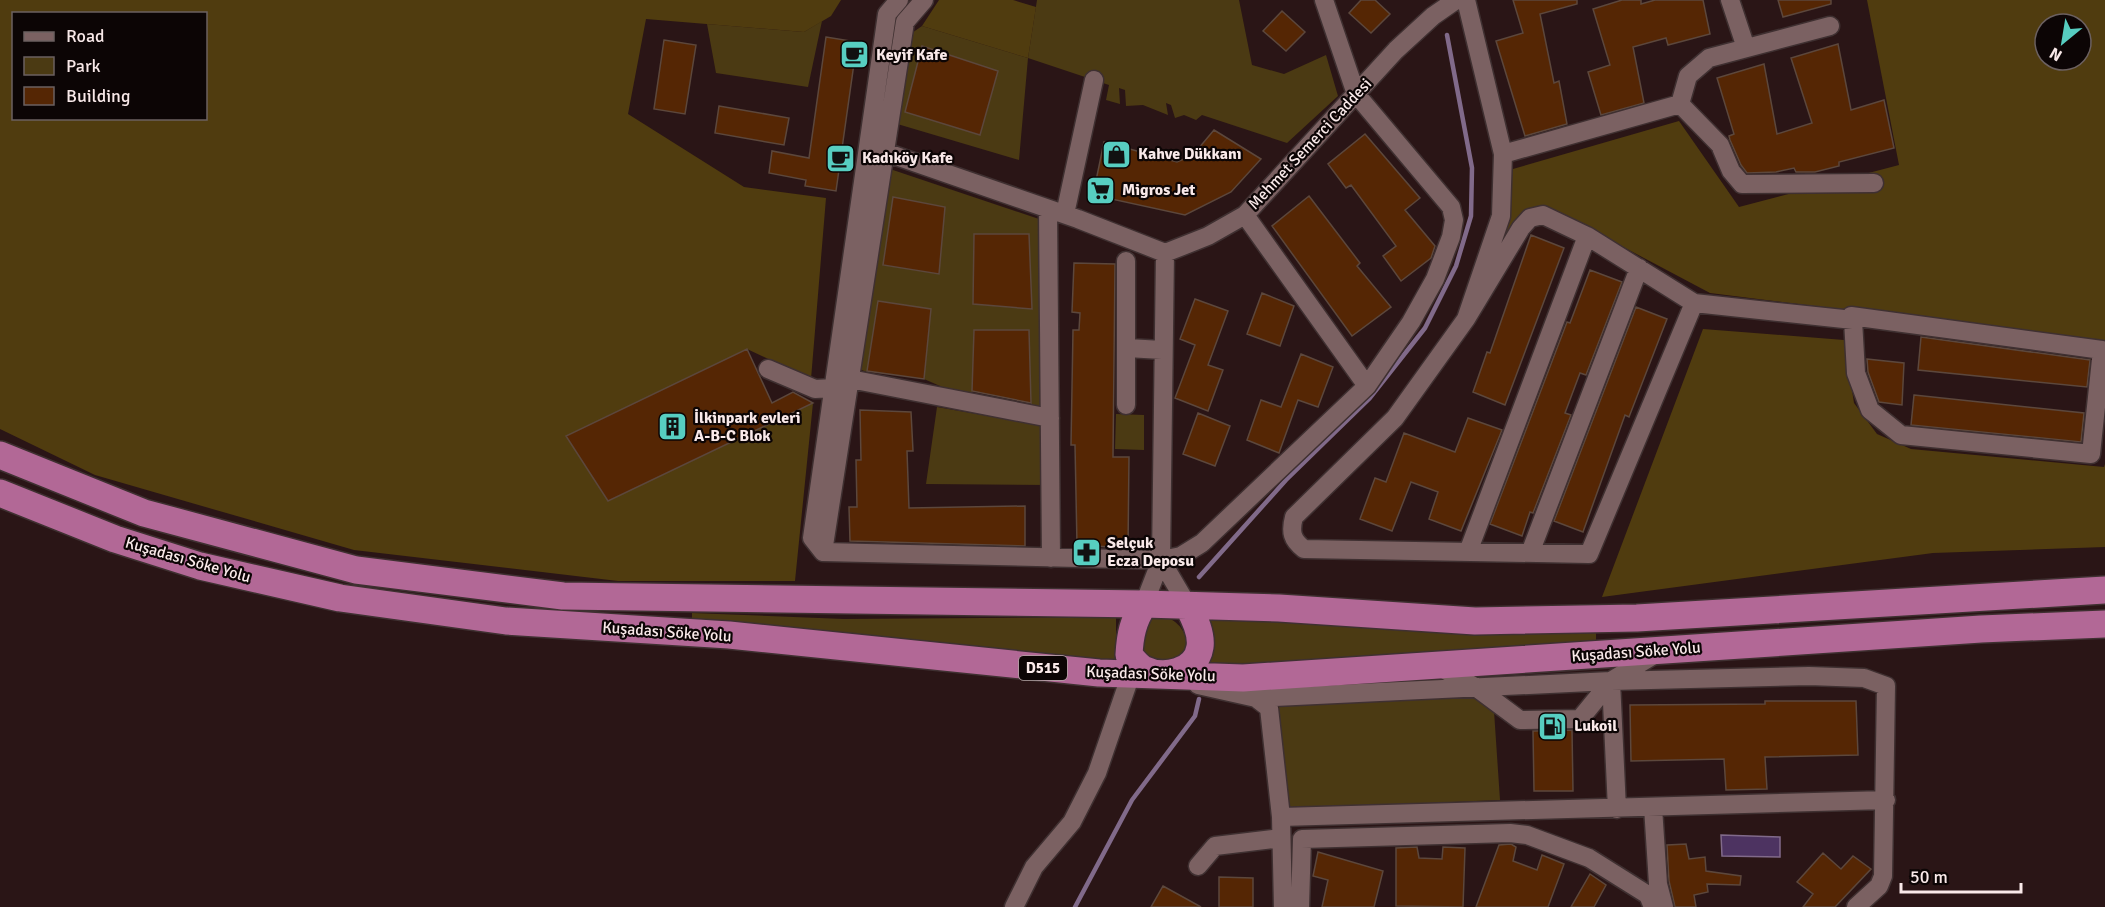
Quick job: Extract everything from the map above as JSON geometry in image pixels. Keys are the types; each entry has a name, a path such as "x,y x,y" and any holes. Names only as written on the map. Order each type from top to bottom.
{"highway":[{"name":"Kuşadası Söke Yolu","path":"0,454 144,513 356,570 563,596 1144,604 1487,621 1637,618 2105,591"},
{"name":"Kuşadası Söke Yolu","path":"0,493 115,539 200,566 340,598 506,621 729,635 1099,673 1130,665 1162,675 1243,678 1981,629 2105,624"},
{"path":"1130,665 1130,637 1134,622 1144,604"},
{"path":"1162,675 1182,670 1194,660 1200,646 1197,626 1188,606"}],"street":[{"path":"823,552 1161,560 1180,556 1202,543 1367,386 1425,298 1444,258 1454,220 1451,207 1356,94 1324,0"},
{"name":"Mehmet Semerci Caddesi","path":"1165,253 1208,236 1245,214 1396,50 1429,8 1456,0"},
{"path":"1466,0 1503,154 1501,216 1466,320"},
{"path":"1730,0 1746,48"},
{"path":"823,552 850,378 877,150 887,14 892,2 919,5"},
{"path":"823,552 812,538 834,388 877,150 905,21 919,5"},
{"path":"1680,104 1688,76 1701,62 1717,54 1830,26"},
{"path":"1051,558 1050,418 1057,212 1094,80"},
{"path":"1503,154 1680,104"},
{"path":"1680,104 1720,146 1731,171 1742,184 1874,183"},
{"path":"877,150 1057,212 1165,253 1161,560 1144,604"},
{"path":"1245,214 1367,386"},
{"path":"1694,303 1588,554 1304,549 1295,542 1291,528 1294,517 1395,418 1466,320 1521,228 1530,218 1543,215 1587,236 1694,303 1852,318 2103,350 2091,454 1901,435 1870,410 1856,373 1852,318"},
{"path":"1467,552 1587,236"},
{"path":"1126,261 1126,405"},
{"path":"1530,553 1639,268"},
{"path":"1127,348 1162,350"},
{"path":"768,369 815,389 834,388"},
{"path":"850,378 1050,418"},
{"path":"1161,560 1188,606"},
{"path":"1434,664 1477,688 1520,720 1580,719 1611,681 1662,650"},
{"path":"1014,907 1034,867 1072,822 1097,773 1130,665"},
{"path":"1162,675 1236,695 1256,698 1611,681 1809,676 1864,678 1886,686 1886,800 1883,876 1879,886 1856,907"},
{"path":"1611,681 1617,809"},
{"path":"1256,698 1269,708 1281,817 1282,907"},
{"path":"1281,817 1886,800"},
{"path":"1653,807 1658,884 1664,907"},
{"path":"1281,817 1292,832 1302,839 1510,833 1527,835 1565,847 1599,863 1648,895 1653,907"},
{"path":"1198,867 1215,846 1281,838"},
{"path":"1300,907 1302,839"}],"green space":[{"path":"1037,0 1239,0 1252,65 1284,74 1326,55 1338,96 1287,143 1202,115 1196,120 1184,115 1175,118 1171,105 1166,103 1168,115 1143,105 1126,106 1125,90 1119,88 1120,104 1106,100 1109,85 1028,58"},
{"path":"822,21 808,87 716,73 707,24 804,32"},
{"path":"922,26 1028,58 1019,160 894,123 909,35","holes":["922,47 998,71 980,135 905,112"]},
{"path":"887,168 1048,222 1049,410 1031,405 1028,330 974,330 972,400 924,379 931,309 878,301 867,372 856,368","holes":["893,197 944,207 939,274 883,265","974,234 1029,234 1031,309 973,304"]},
{"path":"937,407 1050,427 1050,485 926,484"},
{"path":"1116,414 1144,415 1144,450 1115,449"},
{"path":"692,613 844,619 1116,617 1116,667 692,624"},
{"path":"1158,616 1178,624 1186,637 1185,651 1179,658 1167,664 1143,655 1142,627 1149,619"},
{"path":"1211,618 1483,633 1596,631 1596,642 1244,668 1209,666"},
{"path":"1473,693 1494,711 1500,800 1289,809 1278,702"}],"shaded area":[{"path":"0,0 841,0 831,16 804,32 646,19 628,114 744,187 826,198 811,379 747,349 566,436 608,501 813,403 795,581 618,581 354,550 95,475 0,429"},
{"path":"939,0 1013,0 1036,7 1028,58 922,26"},
{"path":"1867,0 2105,0 2105,342 1710,293 1544,205 1526,212 1489,265 1506,171 1679,121 1739,207 1899,165"},
{"path":"1703,329 1844,340 1854,403 1877,434 1911,449 2104,467 2105,464 2105,547 1933,553 1602,597"},
{"path":"1721,835 1780,837 1780,857 1722,856"}],"building":[{"path":"1361,0 1375,0 1390,14 1371,33 1349,13"},
{"path":"1513,0 1577,0 1577,4 1540,14 1554,83 1559,81 1567,124 1525,136 1496,41 1523,33"},
{"path":"1622,0 1641,0 1641,4 1655,0 1703,0 1710,34 1668,45 1666,38 1633,47 1644,103 1601,115 1588,72 1610,65 1593,9"},
{"path":"1778,0 1831,0 1831,4 1783,17"},
{"path":"1282,11 1305,32 1286,51 1263,31"},
{"path":"826,37 857,42 836,191 805,186 806,180 769,173 772,151 809,158"},
{"path":"664,40 696,45 685,114 654,109"},
{"path":"1838,44 1851,110 1884,100 1894,148 1839,162 1839,166 1815,172 1796,172 1794,168 1776,172 1747,173 1730,140 1729,136 1734,134 1717,78 1764,64 1777,134 1812,123 1791,58"},
{"path":"922,46 998,71 980,135 905,112"},
{"path":"719,106 789,118 784,145 715,133"},
{"path":"1214,130 1261,159 1231,192 1185,215 1093,195 1104,142 1177,162 1193,155"},
{"path":"1365,134 1420,198 1405,210 1435,246 1431,258 1401,281 1383,256 1396,246 1351,185 1346,188 1328,164"},
{"path":"1309,196 1360,263 1357,266 1391,307 1352,336 1272,226"},
{"path":"893,197 945,207 939,274 883,265"},
{"path":"974,234 1029,234 1032,309 973,304"},
{"path":"1531,235 1564,248 1505,405 1473,392 1487,352 1490,353"},
{"path":"1074,263 1115,264 1113,457 1129,457 1128,548 1077,545 1075,445 1071,445 1073,330 1079,330 1080,313 1072,312"},
{"path":"1590,270 1622,282 1586,375 1580,373 1565,413 1571,415 1522,536 1490,524 1567,322 1570,323"},
{"path":"1262,293 1294,306 1280,346 1247,334"},
{"path":"1195,299 1228,311 1208,365 1223,370 1208,411 1175,398 1195,345 1180,339"},
{"path":"878,301 931,309 924,379 867,371"},
{"path":"1636,307 1667,319 1629,417 1625,415 1583,532 1554,521"},
{"path":"974,330 1029,330 1031,403 972,391"},
{"path":"1921,337 2090,360 2087,387 1918,370"},
{"name":"İlkinpark evleri A-B-C Blok","path":"747,349 772,403 793,392 813,403 608,501 566,436"},
{"path":"1301,354 1333,367 1318,407 1298,400 1279,453 1247,440 1261,400 1281,407"},
{"path":"1867,359 1904,363 1902,405 1879,402 1868,372"},
{"path":"1914,395 2084,413 2081,442 1911,425"},
{"path":"860,410 911,412 913,451 907,451 909,508 1025,506 1025,546 850,541 849,507 857,507 856,460 861,460"},
{"path":"1198,413 1230,426 1215,466 1183,454"},
{"path":"1468,418 1502,430 1461,531 1429,519 1438,492 1411,482 1392,531 1360,519 1375,478 1386,482 1404,433 1455,452"},
{"path":"1765,701 1856,701 1858,755 1765,757 1767,789 1726,790 1724,759 1631,761 1630,705 1765,704"},
{"path":"1572,730 1573,791 1534,791 1533,731"},
{"path":"1511,844 1516,847 1513,861 1537,870 1542,855 1564,864 1548,907 1476,907 1499,845"},
{"path":"1686,844 1689,859 1705,857 1706,871 1741,876 1740,885 1707,884 1708,892 1694,895 1696,907 1675,907 1669,881 1667,845"},
{"path":"1417,847 1419,858 1442,859 1443,847 1465,848 1463,907 1396,906 1396,848"},
{"path":"1318,852 1383,871 1374,907 1322,907 1328,880 1313,876"},
{"path":"1823,853 1841,869 1853,856 1871,869 1835,907 1803,907 1813,894 1797,882"},
{"path":"1590,874 1606,885 1594,907 1571,907"},
{"path":"1219,877 1253,878 1253,907 1219,907"},
{"path":"1163,886 1201,907 1151,907"}],"waterway":[{"path":"1199,577 1286,480 1369,399 1425,328 1456,266 1471,216 1472,168 1447,35"},
{"path":"1075,907 1132,800 1195,716 1199,699"}],"place":[{"name":"Keyif Kafe","path":"855,55"},
{"name":"Kahve Dükkanı","path":"1117,154"},
{"name":"Kadıköy Kafe","path":"841,158"},
{"name":"Migros Jet","path":"1101,190"},
{"name":"İlkinpark evleri A-B-C Blok","path":"673,427"},
{"name":"Selçuk Ecza Deposu","path":"1086,552"},
{"name":"Lukoil","path":"1553,726"}]}
